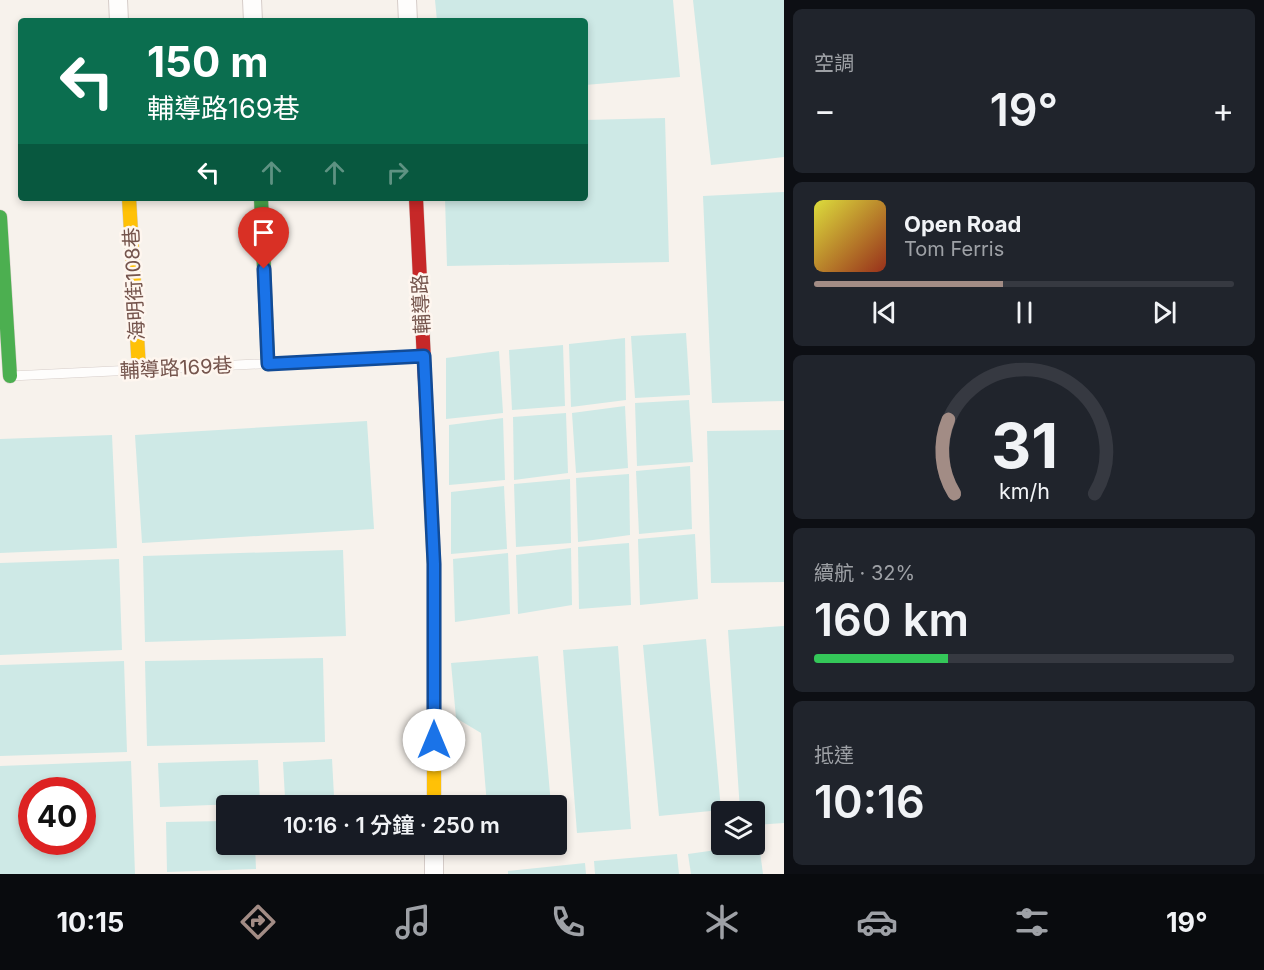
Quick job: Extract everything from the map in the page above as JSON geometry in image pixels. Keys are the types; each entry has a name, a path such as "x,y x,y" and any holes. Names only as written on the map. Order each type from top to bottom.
{"street":[{"path":"118,0 119,18"},
{"path":"252,0 253,18"},
{"path":"407,0 408,18"},
{"name":"海明街108巷","path":"129,201 139,370"},
{"path":"261,201 268,364"},
{"name":"輔導路","path":"416,201 434,564 434,795"},
{"path":"0,217 5,376"},
{"path":"434,855 434,874"}],"lane":[{"name":"輔導路169巷","path":"5,376 424,356"}],"water":[{"path":"435,0 673,0 680,77 588,85 588,18 437,18"},
{"path":"693,0 784,0 784,157 711,165"},
{"path":"665,118 669,262 447,266 445,201 588,201 588,120"},
{"path":"784,192 784,401 712,403 703,196"},
{"path":"686,333 690,395 635,398 631,336"},
{"path":"625,338 626,400 571,407 569,344"},
{"path":"563,345 565,406 512,410 509,350"},
{"path":"499,351 503,413 446,419 446,358"},
{"path":"689,400 693,462 637,466 635,403"},
{"path":"625,406 628,468 576,473 572,413"},
{"path":"566,413 568,473 514,480 513,417"},
{"path":"503,418 505,480 449,485 449,425"},
{"path":"367,421 374,529 142,543 135,435"},
{"path":"784,430 784,582 711,583 707,431"},
{"path":"112,435 117,548 0,553 0,439"},
{"path":"690,466 692,529 639,534 636,471"},
{"path":"629,474 630,535 578,542 576,478"},
{"path":"570,479 571,543 516,547 514,484"},
{"path":"504,486 507,549 451,554 451,492"},
{"path":"695,534 698,599 640,605 638,539"},
{"path":"629,543 631,605 579,609 578,547"},
{"path":"571,548 572,605 518,614 516,555"},
{"path":"343,550 346,636 145,642 143,556"},
{"path":"508,553 510,614 455,622 453,559"},
{"path":"119,559 122,650 0,655 0,563"},
{"path":"784,626 784,823 765,824 765,801 739,801 728,630"},
{"path":"706,639 720,801 711,801 711,811 659,816 643,645"},
{"path":"618,646 631,829 577,833 563,650"},
{"path":"538,656 550,795 486,795 481,733 456,718 451,663"},
{"path":"323,658 325,742 147,746 145,661"},
{"path":"124,661 127,752 0,756 0,665"},
{"path":"332,759 334,795 285,795 283,762"},
{"path":"258,760 260,795 216,795 216,805 160,807 158,763"},
{"path":"131,761 135,874 0,874 0,766"},
{"path":"216,821 216,855 255,855 256,869 167,872 166,822"},
{"path":"711,851 711,855 760,855 763,874 691,874 688,854"},
{"path":"677,854 679,874 595,874 594,861"},
{"path":"585,863 586,874 508,874 508,871"}],"traffic: fast":[{"path":"261,201 268,364"},
{"path":"0,217 10,376"}],"traffic: slow":[{"path":"129,201 139,370"},
{"path":"429,463 434,564 434,795"}],"traffic: jam":[{"path":"416,201 429,463"}],"route":[{"path":"264,269 268,364 424,356 434,564 434,740"}]}
